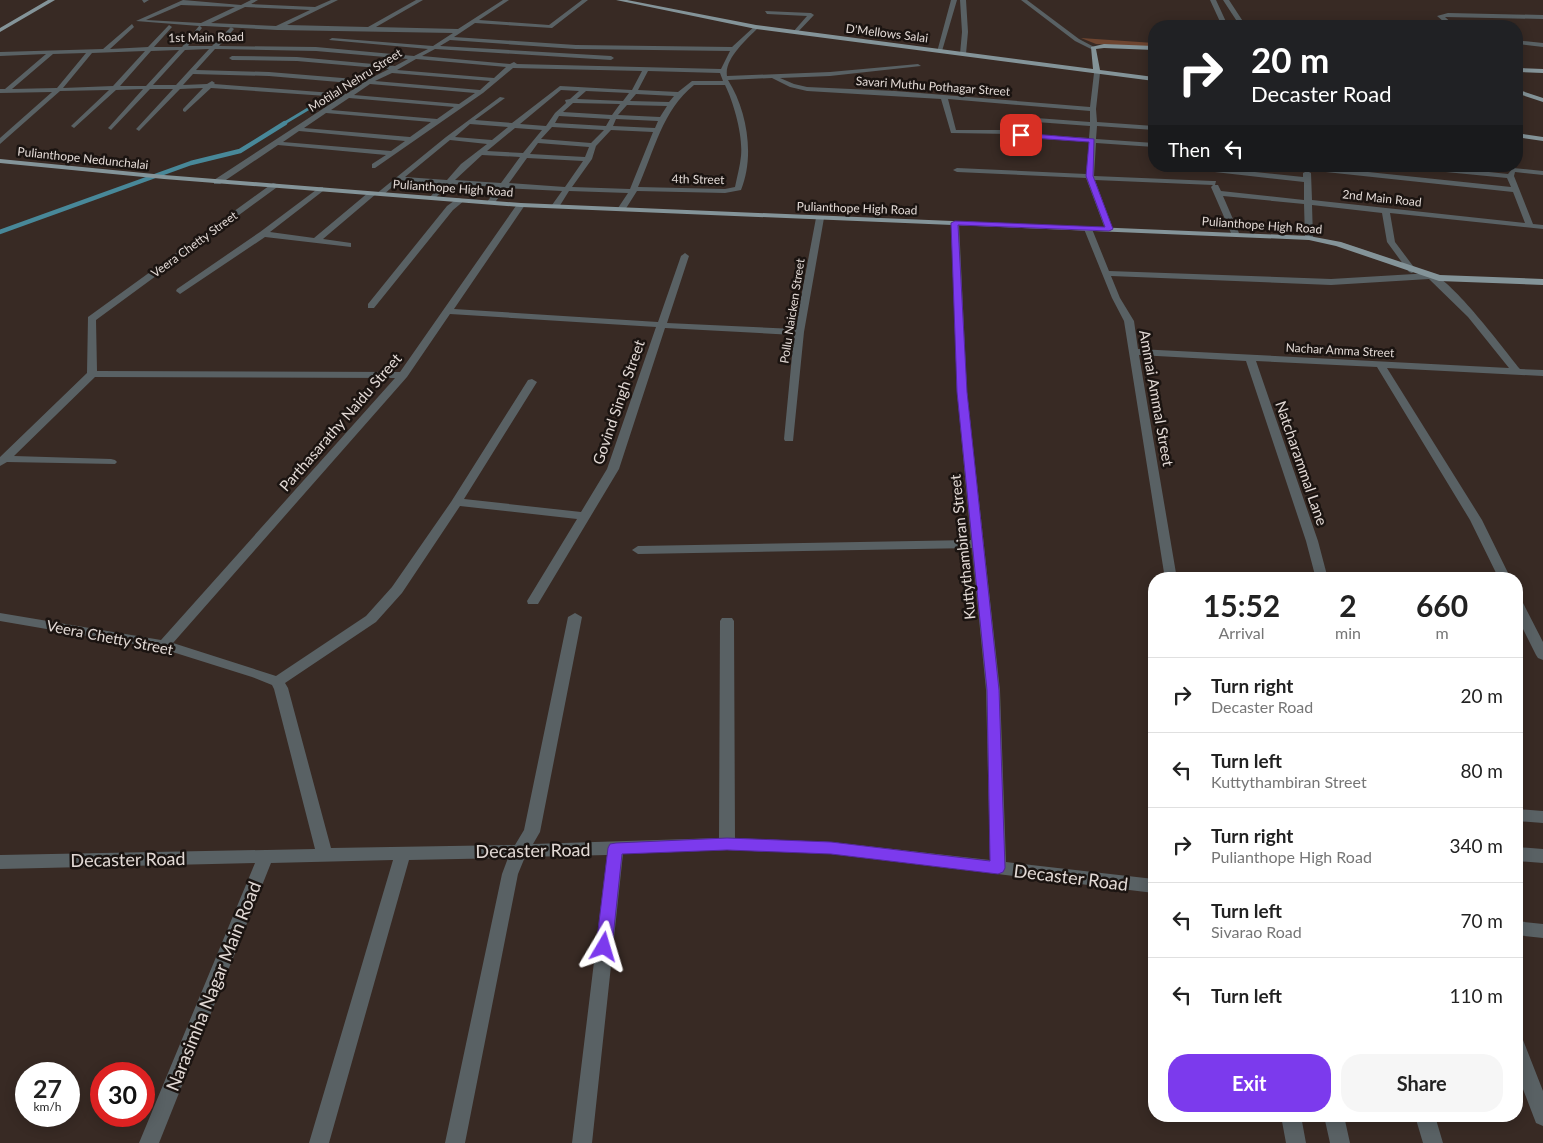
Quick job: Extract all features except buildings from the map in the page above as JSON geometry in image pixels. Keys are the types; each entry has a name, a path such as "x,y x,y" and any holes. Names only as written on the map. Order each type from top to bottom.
{"main road":[{"path":"0,30 52,0"},
{"name":"D'Mellows Salai","path":"619,0 642,2 756,27 1148,79"},
{"path":"1097,73 1093,48 1104,46 1148,48"},
{"path":"1523,70 1543,71"},
{"path":"1523,93 1543,100"},
{"path":"1523,136 1543,139"},
{"name":"Pulianthope Nedunchalai","path":"0,161 164,177"},
{"name":"Pulianthope High Road","path":"164,177 521,205 1235,233 1309,238 1338,244 1431,276 1543,282"}],"street":[{"path":"111,128 183,49 201,26 255,0"},
{"path":"280,27 335,0"},
{"path":"369,29 420,0"},
{"name":"Motilal Nehru Street","path":"217,182 369,82 435,47 506,0"},
{"path":"472,21 551,27 585,0"},
{"path":"939,51 954,0"},
{"path":"963,0 965,32 963,54"},
{"path":"1024,0 1077,40 1093,48"},
{"path":"1214,0 1222,20"},
{"path":"1226,0 1239,20"},
{"path":"317,9 184,1 139,21 201,26 467,32"},
{"path":"767,12 811,15 796,32"},
{"path":"1445,20 1440,16 1543,17"},
{"path":"104,51 132,26"},
{"path":"74,126 116,87 170,27"},
{"path":"725,78 734,48 756,27"},
{"path":"139,129 231,28"},
{"path":"257,35 264,29"},
{"path":"239,88 348,32"},
{"path":"448,38 540,46 734,48"},
{"path":"332,40 611,58"},
{"path":"185,110 224,72 232,58 251,41"},
{"path":"1523,43 1543,45"},
{"path":"375,166 410,139 481,92 511,66 540,46"},
{"name":"1st Main Road","path":"0,54 244,47 316,49 412,59 511,66"},
{"path":"604,69 617,48"},
{"path":"0,142 59,89 90,52"},
{"path":"3,91 50,53"},
{"path":"0,64 13,54"},
{"path":"232,58 296,59 497,80"},
{"path":"511,66 604,69 644,75 725,78 774,77 918,66"},
{"path":"191,72 269,74 481,92"},
{"path":"1097,73 1092,109 1094,124 1090,177 1109,229"},
{"path":"631,77 644,75"},
{"path":"556,205 588,158 593,145 608,129 614,116 633,93 644,75"},
{"name":"Savari Muthu Pothagar Street","path":"774,77 805,89 895,93 1092,109"},
{"path":"622,208 633,190 661,119 672,104 692,83 725,78"},
{"name":"4th Street","path":"633,190 725,191 738,188 745,157 745,142 734,96 725,78"},
{"path":"680,79 692,80 692,83"},
{"path":"3,91 209,86 460,106"},
{"path":"434,198 464,166 560,88 681,94"},
{"path":"491,202 525,155 549,127 556,114 584,90"},
{"path":"316,240 502,98"},
{"path":"944,98 952,132 1015,132 1021,135 1148,145"},
{"path":"544,100 553,100"},
{"path":"562,101 672,104"},
{"path":"325,111 438,121"},
{"path":"556,114 661,119"},
{"path":"1010,118 1148,128"},
{"path":"469,122 549,127 657,130"},
{"path":"298,129 410,139"},
{"path":"448,138 493,142"},
{"path":"536,141 593,145"},
{"path":"276,143 392,153"},
{"path":"481,153 588,158"},
{"path":"957,170 1213,183"},
{"path":"1523,171 1543,173"},
{"path":"1207,172 1235,233"},
{"path":"1239,172 1307,180"},
{"path":"1307,172 1309,238"},
{"path":"1352,172 1515,190"},
{"path":"1468,172 1510,176"},
{"path":"1510,176 1513,172"},
{"path":"1510,176 1530,226"},
{"path":"398,179 567,189 633,190"},
{"name":"Veera Chetty Street","path":"92,374 91,319 276,186"},
{"path":"180,291 263,234 320,189"},
{"name":"2nd Main Road","path":"1218,193 1543,227"},
{"path":"371,306 450,208 461,200"},
{"name":"Parthasarathy Naidu Street","path":"164,645 403,375 521,205"},
{"path":"1386,210 1391,242 1412,270"},
{"name":"Pollu Naicken Street","path":"789,439 799,332 820,218"},
{"name":"Kuttythambiran Street","path":"955,223 962,392 993,690 998,868"},
{"name":"Ammai Ammal Street","path":"1088,228 1128,321 1135,352 1170,572"},
{"path":"263,234 348,245"},
{"name":"Govind Singh Street","path":"533,601 613,469 685,256"},
{"path":"1106,273 1331,282 1431,276 1471,315 1517,372"},
{"path":"448,311 799,332"},
{"name":"Nachar Amma Street","path":"1135,352 1543,372"},
{"name":"Natcharammal Lane","path":"1250,358 1312,541 1320,572"},
{"path":"1380,365 1476,520 1502,572"},
{"path":"2,461 92,374 403,375"},
{"path":"324,854 281,688 277,682 371,619 397,590 457,502 532,382"},
{"path":"2,461 111,462"},
{"path":"457,502 583,516"},
{"path":"638,550 978,544"},
{"path":"1523,615 1543,655"},
{"name":"Veera Chetty Street","path":"0,617 164,645 277,682"},
{"path":"455,1143 510,874 519,851 532,832 574,617"},
{"path":"727,621 727,844"},
{"path":"1523,816 1543,817"},
{"name":"Decaster Road","path":"0,862 519,851 727,844 831,848 1148,885"},
{"path":"582,1143 616,848"},
{"path":"319,1143 403,852"},
{"path":"1523,855 1543,856"},
{"name":"Narasimha Nagar Main Road","path":"149,1143 266,856"},
{"path":"1523,929 1543,931"},
{"path":"1523,1064 1543,1116"},
{"path":"1292,1122 1296,1143"},
{"path":"1335,1122 1340,1143"},
{"path":"1427,1122 1433,1143"}],"shaded area":[{"path":"1081,38 1148,43 1148,47 1096,44"}],"waterway":[{"path":"283,124 313,106"},
{"path":"0,232 191,163 240,151 285,123"}],"route":[{"path":"604,947 616,848 727,844 831,848 998,868 993,690 962,392 955,223 1109,229 1090,176 1092,141 1021,135"}]}
